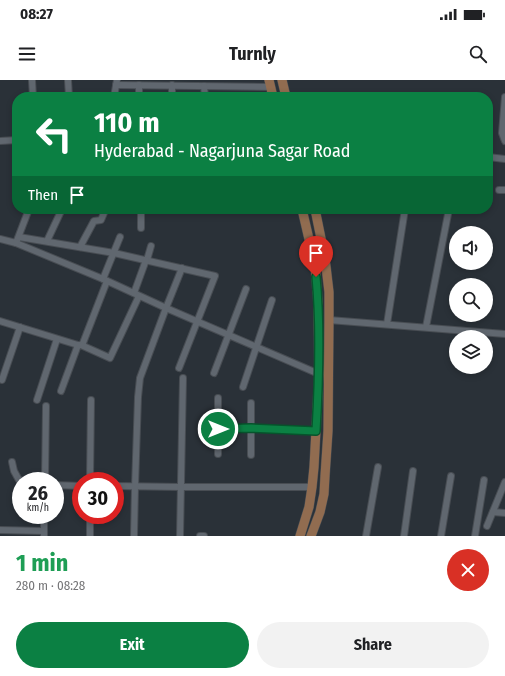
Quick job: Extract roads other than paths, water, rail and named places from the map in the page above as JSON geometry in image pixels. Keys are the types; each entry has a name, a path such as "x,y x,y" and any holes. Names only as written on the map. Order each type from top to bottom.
{"main road":[{"path":"282,80 285,92"},
{"path":"300,536 309,507 312,487 319,374 318,302 315,265 303,214"},
{"path":"311,536 320,512 324,494 328,431 329,292 325,258 316,214"}],"street":[{"path":"32,80 33,92"},
{"path":"68,80 69,92"},
{"path":"115,92 117,82 139,85 172,86 270,83"},
{"path":"139,85 139,92"},
{"path":"172,86 172,92"},
{"path":"204,86 205,92"},
{"path":"505,97 502,133 505,141"},
{"path":"0,140 12,140"},
{"path":"493,158 505,159"},
{"path":"16,243 27,214"},
{"path":"47,242 60,214"},
{"path":"80,247 94,221 101,220 104,214"},
{"path":"141,214 141,228"},
{"path":"387,324 404,214"},
{"path":"426,327 448,214"},
{"path":"19,237 114,253 215,276 179,368"},
{"path":"61,391 79,345 83,343 120,237"},
{"path":"0,239 16,243 105,280 136,295 319,374"},
{"path":"0,321 79,345 110,358 136,295 152,246"},
{"path":"134,536 138,397 140,378 182,268"},
{"path":"214,373 246,289"},
{"path":"243,387 272,300"},
{"path":"329,320 505,334"},
{"path":"2,380 20,327"},
{"path":"37,400 57,339"},
{"path":"180,536 183,378"},
{"path":"218,398 218,454"},
{"path":"90,472 91,400"},
{"path":"251,402 251,455"},
{"path":"45,472 46,406"},
{"path":"218,429 251,428 316,431"},
{"path":"12,462 15,472"},
{"path":"366,536 378,467"},
{"path":"404,536 413,471"},
{"path":"441,536 451,476"},
{"path":"475,536 484,480"},
{"path":"487,526 505,482"},
{"path":"124,486 181,488 312,487"},
{"path":"492,512 505,513"},
{"path":"90,524 90,536"},
{"path":"0,530 44,534"}]}
